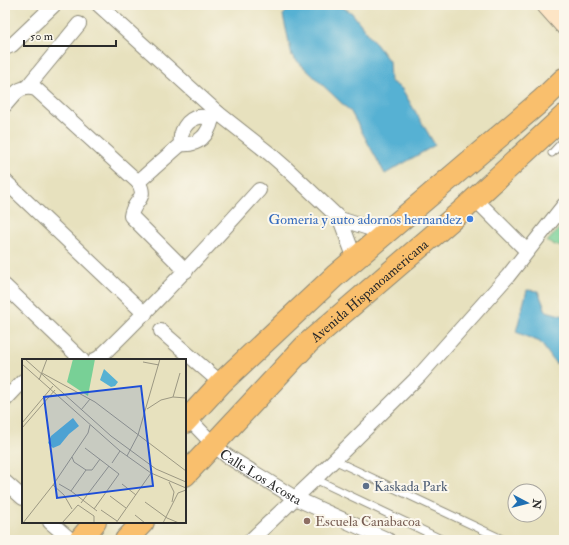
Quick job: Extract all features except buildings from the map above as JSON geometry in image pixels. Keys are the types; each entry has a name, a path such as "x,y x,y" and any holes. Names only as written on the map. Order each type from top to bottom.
{"main road":[{"path":"187,420 221,383 269,336 384,233 536,104 564,78"},
{"name":"Avenida Hispanoamericana","path":"186,474 308,343 563,125"},
{"path":"80,540 94,523"},
{"path":"126,540 142,523"}],"street":[{"path":"5,48 12,45 54,5"},
{"path":"99,5 215,116 270,154 340,219 384,233"},
{"path":"547,5 564,24"},
{"path":"5,105 22,88 28,86 79,24"},
{"path":"28,86 36,89 138,182 143,189 142,196 132,209 131,216 186,271"},
{"path":"181,144 180,137 191,120 201,116 215,116"},
{"path":"138,182 181,144 190,145 200,140 209,129 215,116"},
{"path":"5,181 145,314"},
{"path":"97,359 145,314 259,190"},
{"path":"475,199 527,251"},
{"path":"252,540 419,376 508,276 564,205"},
{"path":"340,219 355,259"},
{"path":"5,286 81,359"},
{"path":"161,331 221,383"},
{"path":"5,400 22,382"},
{"name":"Calle Los Acosta","path":"187,420 227,456 295,498 388,540"},
{"path":"5,482 22,497"},
{"path":"51,523 71,540"}],"lane":[{"path":"552,153 563,125"},
{"path":"334,460 504,540"},
{"path":"315,479 443,540"}],"green space":[{"path":"564,223 564,248 547,242"}],"water":[{"path":"293,5 339,5 352,13 389,61 390,81 402,89 435,145 385,174 351,112 292,56 283,15"},
{"path":"527,290 538,291 546,311 564,316 564,355 556,364 540,342 516,332"}],"place":[{"name":"Gomeria y auto adornos hernandez","path":"470,219"},
{"name":"Kaskada Park","path":"366,486"},
{"name":"Escuela Canabacoa","path":"307,521"}]}
